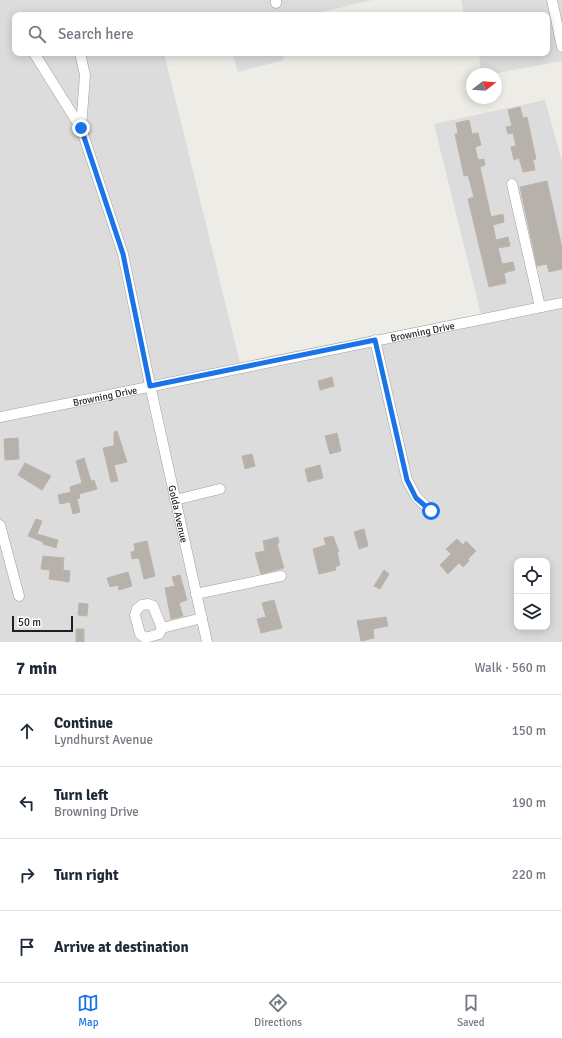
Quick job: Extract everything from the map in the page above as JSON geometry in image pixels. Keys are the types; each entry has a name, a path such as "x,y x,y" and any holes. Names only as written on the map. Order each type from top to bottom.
{"street":[{"path":"552,0 562,47"},
{"path":"36,56 81,128"},
{"path":"81,56 85,75 81,128"},
{"name":"Golda Avenue","path":"81,128 123,254 150,386 207,642"},
{"path":"512,184 540,307"},
{"name":"Browning Drive","path":"0,417 562,303"},
{"path":"375,340 407,480 416,498 431,511"},
{"path":"175,500 220,489"},
{"path":"0,525 19,596"},
{"path":"196,594 281,576"},
{"path":"162,628 202,618"}],"shaded area":[{"path":"0,0 372,0 322,12 12,12 12,56 165,56 241,367 482,319 434,124 545,100 562,161 562,642 0,642"},
{"path":"461,0 562,0 562,61 502,72 502,68 480,68 479,56 550,56 550,12 463,12"},
{"path":"233,56 283,56 284,60 238,72"}],"building":[{"path":"520,107 523,118 527,117 536,159 533,160 535,170 523,172 519,158 514,160 511,147 516,146 513,133 508,134 506,127 512,126 508,110"},
{"path":"469,120 472,134 478,133 481,145 475,147 478,160 484,159 485,165 480,167 491,217 503,214 504,222 493,225 496,240 508,237 510,246 498,248 502,264 513,262 515,270 504,273 506,283 489,287 468,199 474,197 468,175 464,176 455,134 458,133 456,123"},
{"path":"547,181 562,248 562,269 549,272 547,264 537,266 520,187"},
{"path":"332,377 334,386 320,390 318,381"},
{"path":"117,431 127,462 114,465 118,481 111,482 103,448 114,446 114,432"},
{"path":"337,433 341,451 330,454 325,436"},
{"path":"18,438 19,459 5,460 4,439"},
{"path":"252,454 255,466 245,469 242,456"},
{"path":"84,458 91,481 94,480 97,489 79,494 80,498 77,499 80,512 73,514 70,502 60,504 58,495 71,492 70,487 82,483 76,461"},
{"path":"25,463 51,476 42,490 18,475"},
{"path":"320,465 323,478 308,482 305,469"},
{"path":"36,519 42,521 37,534 58,540 56,548 43,544 43,542 28,536"},
{"path":"364,529 368,546 359,549 354,532"},
{"path":"333,536 339,552 337,552 340,565 335,567 336,570 319,574 313,549 326,545 324,538"},
{"path":"278,537 279,543 277,544 284,568 261,574 255,553 265,551 263,541"},
{"path":"457,539 463,545 466,541 476,551 463,567 459,563 448,574 440,565 451,554 446,549"},
{"path":"147,541 155,576 144,579 139,558 132,559 131,552 135,551 134,544"},
{"path":"43,556 64,558 63,570 70,571 69,582 49,579 50,570 41,569"},
{"path":"384,570 389,574 380,589 374,586"},
{"path":"128,572 132,586 119,590 118,585 110,587 107,578"},
{"path":"180,575 187,600 179,603 183,616 171,619 165,588 175,586 172,577"},
{"path":"274,600 282,628 261,633 257,619 266,617 262,603"},
{"path":"79,603 88,604 87,616 78,615"},
{"path":"386,617 388,626 373,629 374,638 361,641 357,621"},
{"path":"76,629 84,629 84,642 76,642"}],"route":[{"path":"81,128 123,254 150,386 375,340 397,444 407,480 416,498 431,511"}]}
